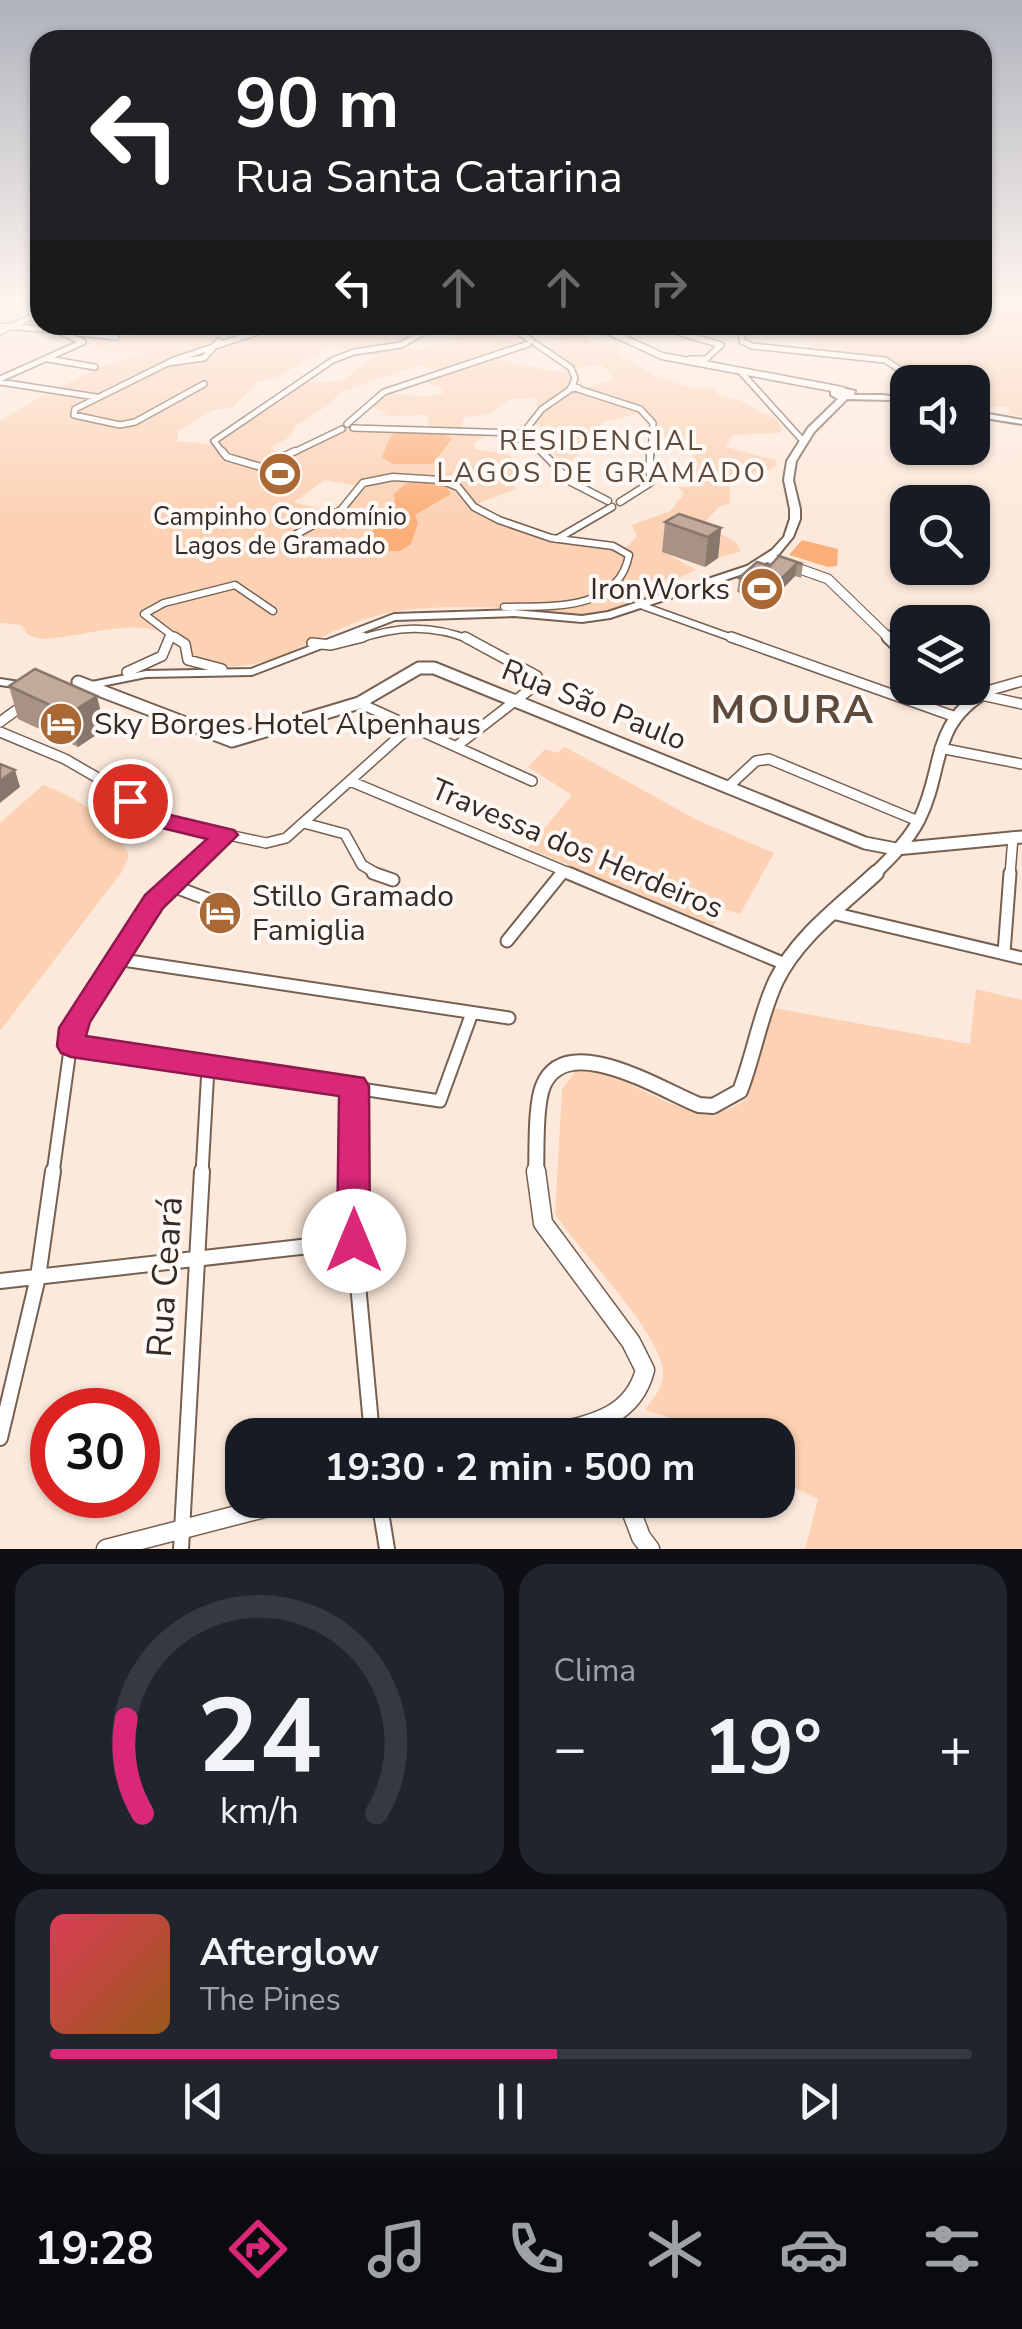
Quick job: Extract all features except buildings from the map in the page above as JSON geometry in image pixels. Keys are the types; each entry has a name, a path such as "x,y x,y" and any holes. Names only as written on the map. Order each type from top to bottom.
{"main road":[{"path":"842,396 890,396"},
{"path":"42,689 157,668 222,669 266,663 324,644 359,621 392,612 504,610 596,618 643,606 769,558 793,526 795,513 788,471 804,442 842,396"},
{"path":"842,396 888,398"},
{"path":"877,396 888,398"},
{"path":"990,416 1022,422"},
{"path":"0,686 42,689 94,686 158,673 252,672 394,618 525,608 555,617"}],"street":[{"path":"132,377 76,410 74,415 120,426 204,384"},
{"path":"308,377 214,441 228,457 261,467 347,427 384,392 428,377"},
{"path":"522,436 542,409 574,388 576,377"},
{"path":"746,377 804,442"},
{"path":"774,377 821,386 842,396"},
{"path":"0,381 96,397"},
{"path":"557,539 650,483 653,423 640,409 574,388"},
{"path":"347,427 522,436 571,482 613,503"},
{"path":"291,537 341,510 363,483 392,477 448,482 489,516 557,539 612,546 629,554 629,563 602,596 574,604 525,608"},
{"path":"769,558 828,578 890,638"},
{"path":"222,669 188,660 184,644 144,614 164,604 224,587 243,588 273,610"},
{"path":"643,606 952,716"},
{"path":"324,644 399,627 461,637 494,650 538,676 537,684 458,746"},
{"path":"126,672 160,660 167,651 170,634"},
{"name":"Rua São Paulo","path":"359,703 418,668 442,670 847,838 896,849 1018,837"},
{"path":"78,682 227,740 242,740 359,703 532,781"},
{"path":"990,689 1022,682"},
{"path":"990,694 1022,704"},
{"path":"0,722 26,703"},
{"path":"614,1418 635,1400 646,1370 630,1342 543,1224 537,1208 534,1187 544,1085 554,1072 586,1059 607,1064 698,1104 713,1106 740,1091 766,1001 785,964 918,821 945,727 964,705"},
{"path":"0,732 64,758 154,819 274,843 304,823 412,726"},
{"path":"940,748 1022,764"},
{"path":"729,786 756,760 769,759 918,821"},
{"name":"Travessa dos Herdeiros","path":"350,782 785,964"},
{"path":"304,823 345,834 358,865 368,873 393,880"},
{"path":"0,1438 38,1276 73,1028 116,959 170,885 226,835"},
{"path":"1004,954 1018,837"},
{"path":"507,940 563,872"},
{"path":"170,885 231,908"},
{"path":"832,913 1022,958"},
{"path":"116,959 509,1018"},
{"path":"71,1046 440,1101 472,1013"},
{"name":"Rua Ceará","path":"180,1540 208,1068"},
{"path":"354,1086 354,1241 370,1418"},
{"path":"0,1281 354,1241"},
{"path":"106,1549 180,1540 243,1518"},
{"path":"382,1518 387,1549"},
{"path":"634,1518 644,1545"}],"shaded area":[{"path":"80,377 276,377 257,382 233,407 213,410 178,431 177,441 214,445 214,441 300,383 383,377 339,393 330,404 294,427 291,436 273,450 286,456 342,429 353,428 485,432 485,437 474,443 475,449 508,454 523,470 515,477 515,489 479,503 481,512 542,536 624,550 637,536 632,525 670,511 684,494 678,487 691,487 694,483 670,479 664,471 699,466 689,441 652,434 653,423 641,413 601,423 600,427 615,436 593,440 566,466 542,443 540,424 532,425 541,409 536,406 538,398 510,399 487,415 464,417 461,427 429,427 428,415 381,416 388,413 365,405 384,392 442,394 443,389 419,377 574,377 575,390 613,377 660,377 691,388 710,387 721,396 741,401 777,420 782,430 733,435 726,447 776,460 777,464 766,471 729,479 730,503 719,507 702,525 736,542 741,551 718,558 677,544 664,552 696,570 678,578 683,586 680,593 596,618 540,613 523,607 411,609 351,624 267,661 221,666 193,662 181,644 165,633 146,628 41,639 28,635 21,625 0,623 0,421","holes":["325,480 358,486 336,514 294,502"]},
{"path":"990,377 1022,377 1022,417 1008,414 1009,407 990,407"},
{"path":"444,434 452,439 432,464 393,464 382,457 391,435"},
{"path":"443,483 451,494 415,515 418,523 411,544 400,551 373,551 366,544 372,531 395,508 394,494 405,484"},
{"path":"802,540 838,549 837,566 789,555"},
{"path":"565,747 699,821 774,853 740,914 723,909 713,925 528,848 572,795 528,767 545,749 557,753"},
{"path":"43,785 70,797 105,821 129,856 121,873 0,1031 0,823"},
{"path":"976,989 1022,1000 1022,1549 805,1549 818,1499 795,1488 795,1418 672,1418 645,1410 659,1390 663,1376 651,1340 555,1214 562,1090 575,1071 587,1067 688,1109 728,1109 747,1098 774,1008 970,1044"}],"place":[{"name":"Campinho Condomínio Lagos de Gramado","path":"280,474"},
{"name":"IronWorks","path":"762,589"},
{"name":"Sky Borges Hotel Alpenhaus","path":"61,724"},
{"name":"Stillo Gramado Famiglia","path":"220,913"}],"district":[{"name":"RESIDENCIAL LAGOS DE GRAMADO","path":"602,457"},
{"name":"MOURA","path":"793,710"}],"route":[{"path":"130,801 154,819 226,835 154,901 80,1015 73,1028 71,1046 354,1086 354,1241"}]}
